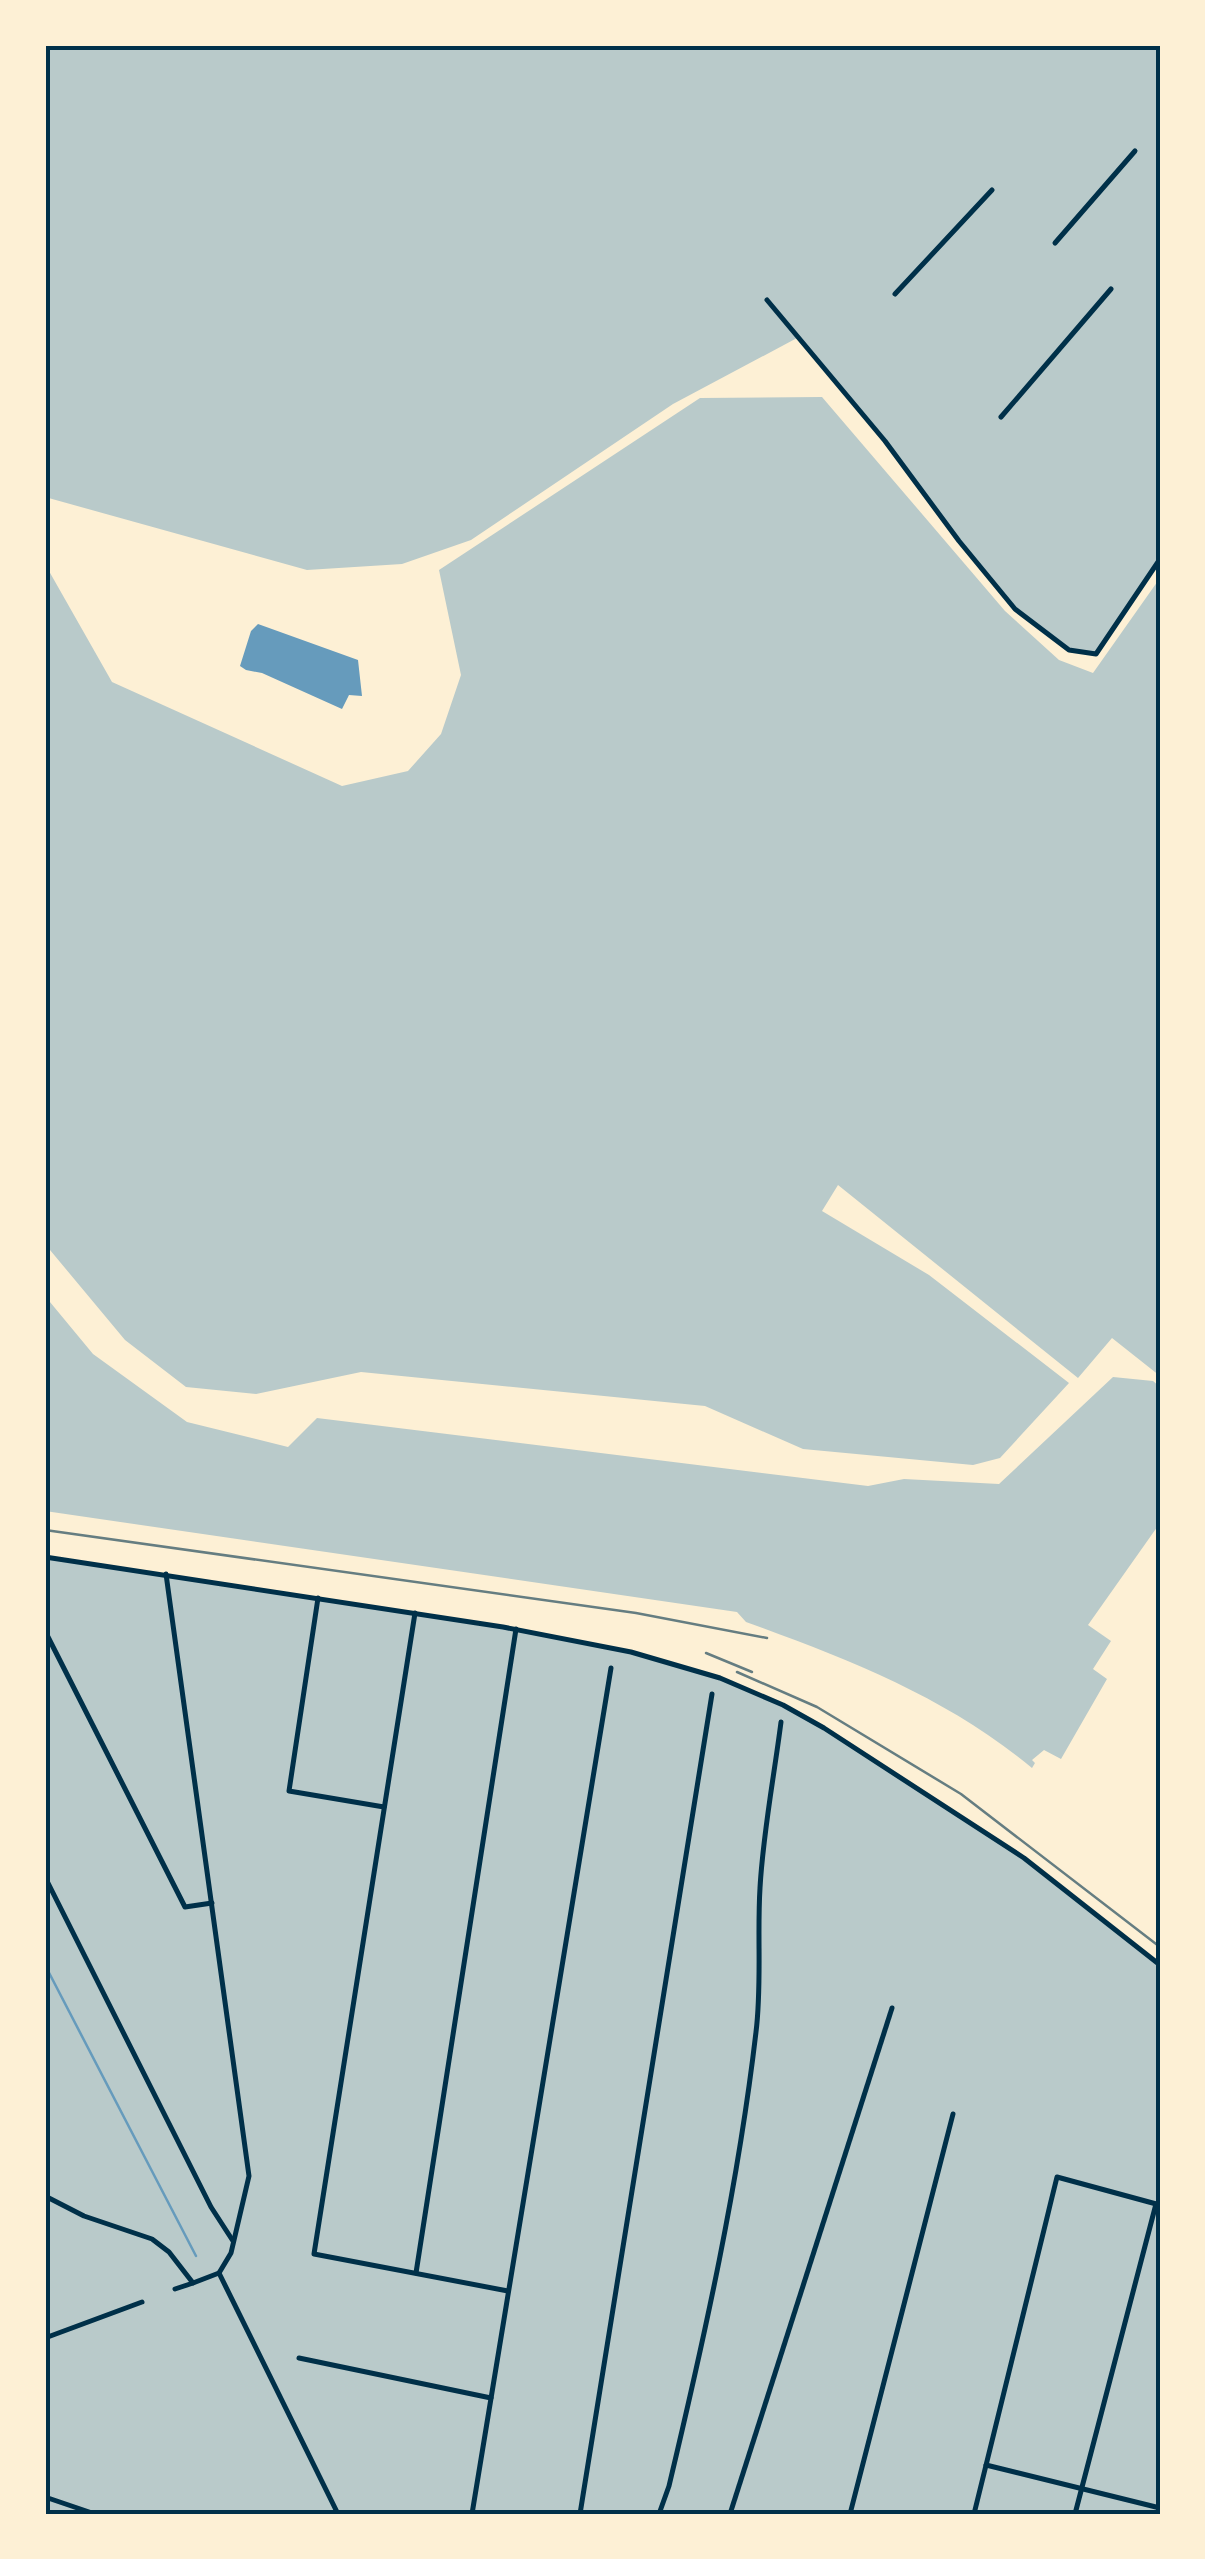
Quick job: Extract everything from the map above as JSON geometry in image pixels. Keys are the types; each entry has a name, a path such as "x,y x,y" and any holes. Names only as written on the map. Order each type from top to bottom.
{"street":[{"path":"1055,243 1135,152"},
{"path":"896,294 992,190"},
{"path":"1001,418 1110,289"},
{"path":"767,300 885,440 1015,609 1069,650 1096,654 1160,559"},
{"path":"45,1557 516,1629 631,1652 720,1678 824,1728 1024,1858 1160,1964"},
{"path":"166,1574 249,2176 230,2253 219,2273 175,2289"},
{"path":"318,1598 289,1791 385,1807"},
{"path":"415,1613 314,2254 508,2290"},
{"path":"416,2273 516,1629"},
{"path":"45,1631 186,1907 212,1903"},
{"path":"472,2514 611,1668"},
{"path":"580,2514 712,1694"},
{"path":"659,2514 711,2310 738,2169 757,2027 762,1950 760,1886 781,1722"},
{"path":"45,1877 211,2207 233,2241"},
{"path":"730,2514 892,2008"},
{"path":"850,2514 954,2114"},
{"path":"974,2514 1058,2177 1158,2204 1076,2514"},
{"path":"45,2196 84,2216 152,2238 169,2252 193,2283"},
{"path":"219,2273 338,2514"},
{"path":"45,2338 142,2302"},
{"path":"299,2358 491,2398"},
{"path":"986,2465 1160,2508"},
{"path":"45,2497 96,2514"}],"shaded area":[{"path":"45,45 1160,45 1160,559 1096,654 1069,650 1015,609 885,441 797,338 673,404 471,540 402,564 307,570 45,497"},
{"path":"822,397 1005,611 1059,660 1093,673 1160,578 1160,1376 1112,1338 1078,1378 838,1185 822,1211 929,1275 1069,1383 1000,1458 973,1465 803,1449 705,1406 361,1372 256,1394 186,1387 125,1340 45,1244 45,564 112,682 342,786 408,771 441,734 461,675 439,570 700,398"},
{"path":"45,1296 93,1354 187,1422 288,1447 317,1418 868,1486 904,1479 999,1484 1113,1377 1153,1381 1160,1387 1160,1523 1088,1625 1111,1641 1093,1669 1107,1679 1061,1759 1044,1750 1032,1760 1032,1768 931,1701 860,1666 746,1622 737,1612 45,1511"},
{"path":"45,1557 503,1627 631,1652 720,1678 824,1728 1024,1858 1160,1965 1160,2514 45,2514"}],"water":[{"path":"258,624 358,660 362,696 349,695 342,709 240,666 251,631"}],"waterway":[{"path":"45,1965 196,2256"}],"railway":[{"path":"45,1530 636,1613 767,1638"},
{"path":"706,1653 752,1672"},
{"path":"737,1672 817,1707 961,1794 1160,1947"}]}
